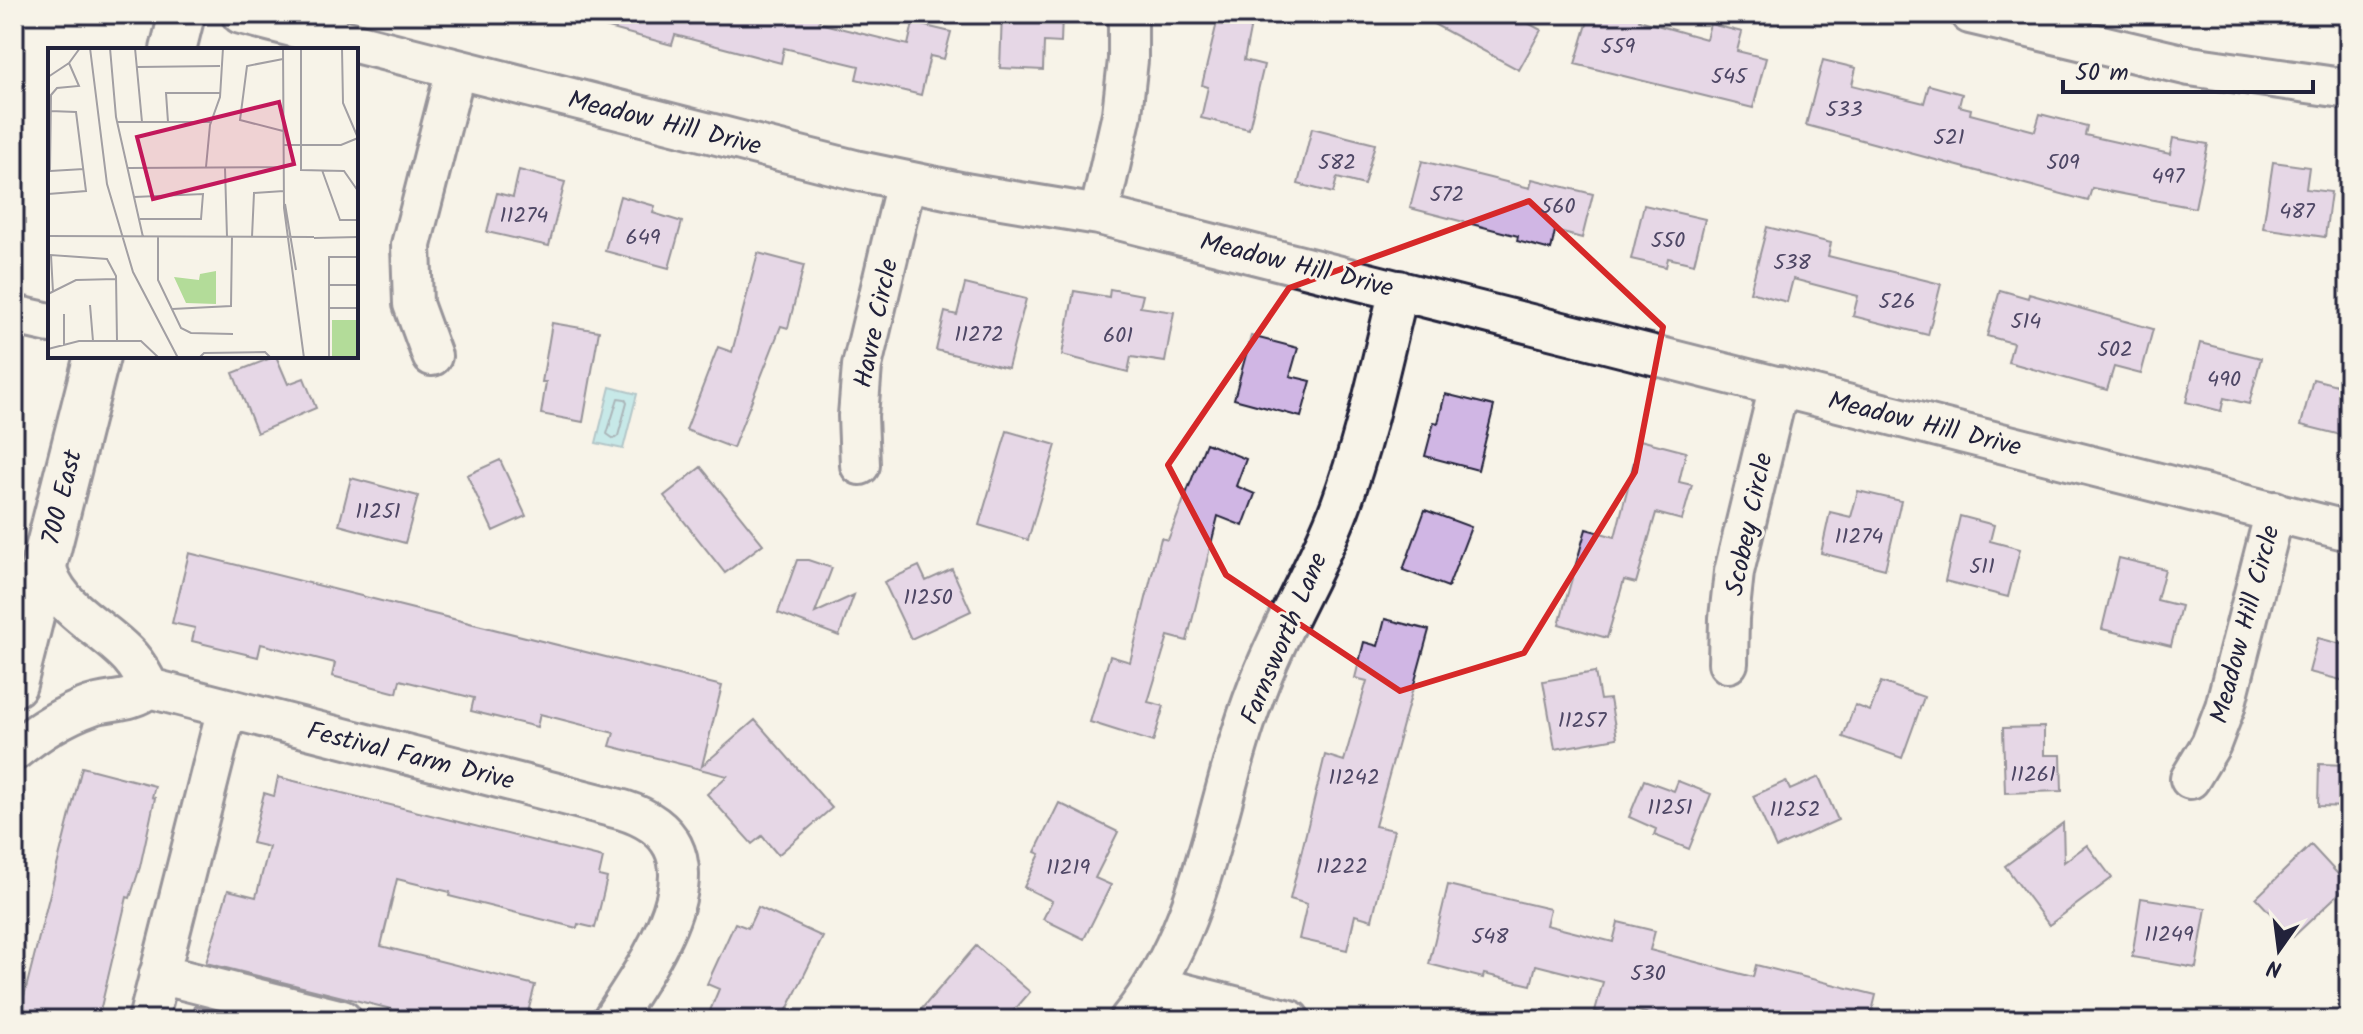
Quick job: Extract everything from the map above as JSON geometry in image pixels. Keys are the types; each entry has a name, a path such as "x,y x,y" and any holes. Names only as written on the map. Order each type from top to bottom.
{"main road":[{"path":"174,48 182,14"},
{"name":"700 East","path":"14,684 96,358"}],"street":[{"name":"Meadow Hill Drive","path":"241,14 906,182 1099,215 2349,531"},
{"path":"1099,215 1122,114 1128,60 1128,14"},
{"path":"1970,14 2190,66 2349,89"},
{"path":"432,356 413,304 411,245 456,69"},
{"name":"Havre Circle","path":"860,465 858,416 862,366 906,182"},
{"name":"Farnsworth Lane","path":"1129,1020 1155,986 1195,900 1257,688 1340,507 1399,290"},
{"path":"14,315 48,323"},
{"name":"Scobey Circle","path":"1728,663 1734,572 1779,386"},
{"name":"Meadow Hill Circle","path":"2190,779 2211,744 2225,707 2275,511"},
{"path":"14,751 72,714 101,703 138,697 149,688 132,659 59,596 47,574 45,561"},
{"name":"Festival Farm Drive","path":"149,688 623,810 655,824 674,848 680,876 670,920 659,945 612,1020"},
{"path":"148,1020 227,708"},
{"path":"159,974 342,1020"},
{"path":"1155,986 1290,1020"}],"highlighted area":[{"path":"1529,201 1663,327 1635,472 1524,653 1400,691 1226,575 1168,465 1289,288"}],"water":[{"path":"610,387 637,394 623,449 596,443"}],"building":[{"path":"591,14 821,14 819,23 908,45 913,23 951,32 944,59 930,56 921,95 856,79 859,66 784,48 781,63 675,35 672,45 590,23"},
{"path":"1002,14 1062,14 1061,43 1044,42 1043,70 1000,68"},
{"path":"1219,14 1253,14 1244,60 1264,65 1249,129 1201,118 1208,87 1202,85"},
{"path":"1415,14 1511,14 1541,30 1519,70"},
{"path":"1590,14 1641,14 1639,20 1706,39 1710,24 1742,32 1737,51 1766,58 1753,108 1575,64"},
{"path":"1823,60 1856,68 1852,85 1924,103 1929,85 1962,94 1959,106 1971,109 1970,114 2035,131 2040,114 2087,126 2085,135 2170,154 2173,138 2208,144 2195,208 2092,188 2088,201 1806,125"},
{"path":"1312,128 1375,144 1364,185 1337,178 1333,193 1298,184"},
{"path":"1422,161 1530,188 1532,179 1593,194 1582,238 1555,231 1551,250 1517,241 1518,236 1410,208"},
{"path":"2273,162 2309,167 2306,189 2331,192 2325,237 2263,228"},
{"path":"519,170 565,182 549,246 487,232 497,193 513,197"},
{"path":"620,196 655,206 653,213 682,222 669,268 605,251"},
{"path":"1644,205 1705,219 1694,264 1668,258 1666,267 1631,259"},
{"path":"1767,227 1831,243 1828,256 1941,284 1928,335 1853,316 1858,296 1793,279 1787,302 1750,292"},
{"path":"758,253 804,265 788,328 781,326 733,448 686,430 718,347 732,352"},
{"path":"965,284 1026,299 1008,368 936,350 945,312 957,315"},
{"path":"1110,289 1143,295 1140,307 1174,312 1165,362 1131,357 1128,372 1062,355 1074,291 1109,297"},
{"path":"2000,290 2028,298 2029,294 2153,329 2141,374 2114,367 2107,390 2008,362 2013,343 1987,336"},
{"path":"552,323 599,331 583,422 541,414 546,382 542,382"},
{"path":"1251,336 1298,348 1290,376 1311,381 1301,417 1234,399"},
{"path":"2200,343 2261,358 2249,404 2224,398 2221,411 2186,402"},
{"path":"277,358 288,384 304,378 316,408 257,433 233,373"},
{"path":"2313,379 2349,388 2349,437 2301,425"},
{"path":"1445,394 1494,406 1478,470 1425,456"},
{"path":"1007,431 1056,445 1028,540 979,525"},
{"path":"1640,440 1686,452 1679,482 1692,485 1682,520 1656,513 1636,583 1624,580 1607,638 1559,624 1586,529 1615,537"},
{"path":"1206,443 1246,459 1236,486 1255,494 1243,526 1218,516 1187,641 1168,636 1148,702 1164,706 1153,742 1090,722 1110,656 1130,662 1161,538 1168,540"},
{"path":"500,460 526,516 493,531 467,475"},
{"path":"701,467 763,544 725,573 664,496"},
{"path":"351,478 418,496 405,543 339,525"},
{"path":"1858,491 1901,501 1885,569 1821,553 1830,512 1851,517"},
{"path":"1425,510 1471,527 1448,587 1403,570"},
{"path":"1960,516 1994,525 1990,541 2020,549 2008,597 1945,581"},
{"path":"189,553 722,686 702,766 755,720 832,808 778,855 762,836 752,844 707,794 727,776 610,746 614,733 540,714 537,727 471,711 474,698 400,680 397,693 332,676 335,663 261,644 258,657 192,641 195,628 172,623"},
{"path":"2119,558 2165,569 2157,600 2181,606 2171,646 2102,629"},
{"path":"797,560 808,560 832,568 815,613 854,595 839,636 778,613"},
{"path":"919,566 926,581 952,569 971,611 911,639 884,582"},
{"path":"1385,619 1429,630 1375,826 1394,830 1372,920 1355,915 1347,950 1299,939 1307,904 1290,899 1325,755 1344,761 1367,681 1355,678 1364,642 1378,646"},
{"path":"2318,638 2349,646 2349,682 2309,672"},
{"path":"1595,672 1600,700 1610,699 1617,738 1555,749 1543,681"},
{"path":"1881,682 1924,697 1902,758 1843,737 1855,705 1870,711"},
{"path":"2044,727 2044,755 2061,755 2062,791 2005,793 2003,728"},
{"path":"2319,764 2349,765 2349,807 2318,806"},
{"path":"82,767 155,786 140,867 130,898 127,897 98,1020 18,1020"},
{"path":"278,777 603,858 599,876 607,878 595,928 578,924 577,928 449,896 450,892 397,879 381,946 535,985 526,1020 411,1020 389,1014 391,1009 206,963 228,890 256,897 269,847 252,843 264,793 274,796"},
{"path":"1819,777 1838,820 1776,848 1753,796 1786,781 1790,790"},
{"path":"1644,780 1674,791 1678,781 1711,794 1689,849 1654,835 1656,829 1629,817"},
{"path":"1059,803 1118,832 1095,878 1111,885 1084,939 1043,919 1052,901 1024,887 1040,854 1035,852"},
{"path":"2063,823 2064,862 2087,845 2112,878 2049,925 2005,866"},
{"path":"2311,845 2348,885 2293,937 2256,898"},
{"path":"1448,885 1550,909 1546,925 1613,942 1618,922 1655,931 1650,950 1753,977 1756,965 1876,995 1870,1020 1673,1020 1634,1010 1632,1020 1628,1020 1595,1011 1603,982 1536,965 1531,985 1484,974 1483,978 1429,964"},
{"path":"2141,898 2206,908 2196,968 2132,957"},
{"path":"758,907 823,937 782,1020 723,1020 709,1013 719,989 707,984 735,923 748,928"},
{"path":"976,946 1030,992 1006,1020 912,1020"},
{"path":"195,1006 232,1015 231,1020 192,1020"}]}
